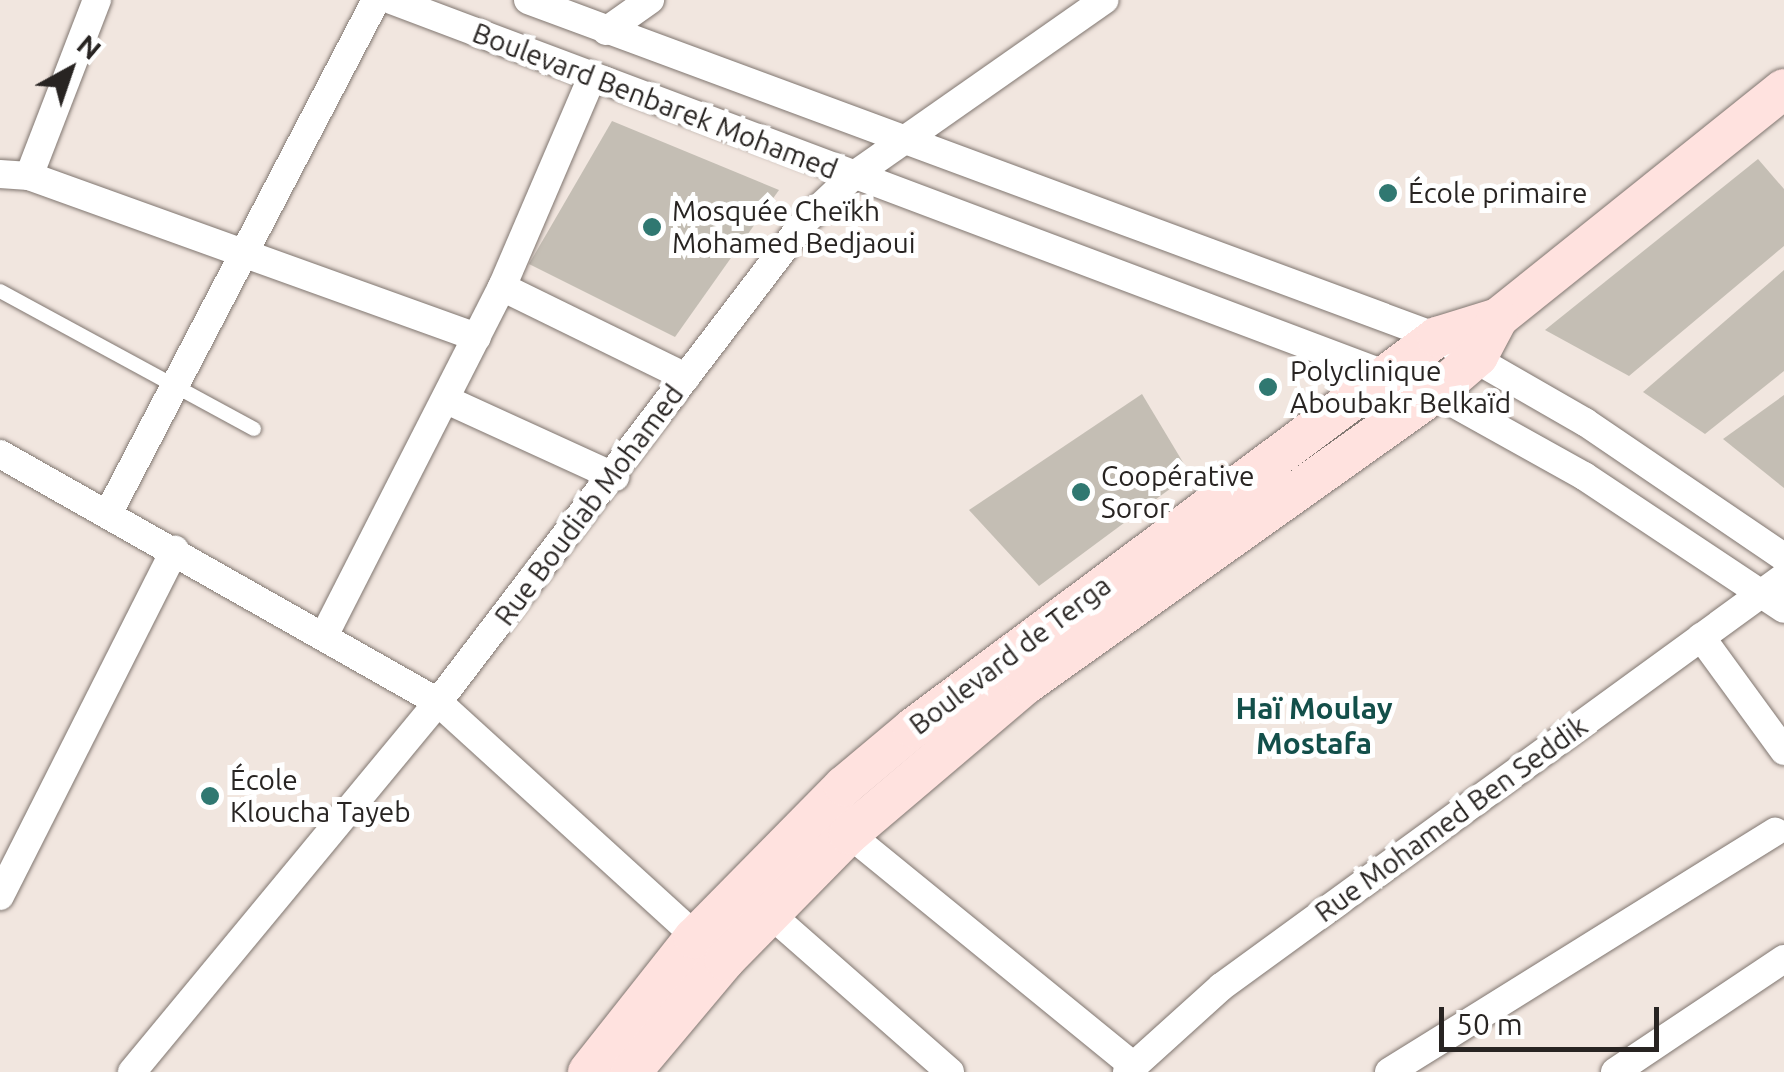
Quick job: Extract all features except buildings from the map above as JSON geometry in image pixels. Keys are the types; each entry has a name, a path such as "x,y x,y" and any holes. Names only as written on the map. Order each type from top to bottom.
{"main road":[{"name":"Boulevard de Terga","path":"588,1072 709,949 844,786 978,676 1389,377 1437,337 1498,318 1784,89"},
{"name":"Boulevard de Terga","path":"630,1072 709,949 770,913 849,834 1026,684 1435,394 1478,356 1498,318"}],"street":[{"path":"29,176 97,0"},
{"path":"109,512 376,0"},
{"name":"Boulevard Benbarek Mohamed","path":"390,0 591,79 1435,394 1584,476 1772,601"},
{"name":"Boulevard Benbarek Mohamed","path":"528,0 901,143 1437,337 1478,356 1784,557"},
{"path":"606,31 650,0"},
{"name":"Rue Boudiab Mohamed","path":"132,1072 438,702 615,477 805,221 853,176 1104,0"},
{"path":"324,636 502,287 591,79"},
{"path":"0,174 29,176 477,336"},
{"path":"502,287 686,377"},
{"path":"447,400 615,477"},
{"path":"0,454 109,512 438,702 709,949"},
{"path":"0,896 175,550"},
{"name":"Rue Mohamed Ben Seddik","path":"1130,1069 1221,987 1701,636 1772,601 1784,577"},
{"path":"1701,636 1784,751"},
{"path":"849,834 1130,1069"},
{"path":"1389,1072 1781,836"},
{"path":"770,913 940,1069"},
{"path":"1615,1072 1784,959"}],"lane":[{"path":"0,291 254,429"}],"place":[{"name":"École primaire","path":"1388,193"},
{"name":"Mosquée Cheïkh Mohamed Bedjaoui","path":"652,227"},
{"name":"Polyclinique Aboubakr Belkaïd","path":"1268,387"},
{"name":"Coopérative Soror","path":"1081,492"},
{"name":"École Kloucha Tayeb","path":"210,796"}],"district":[{"name":"Haï Moulay Mostafa","path":"1314,725"}]}
